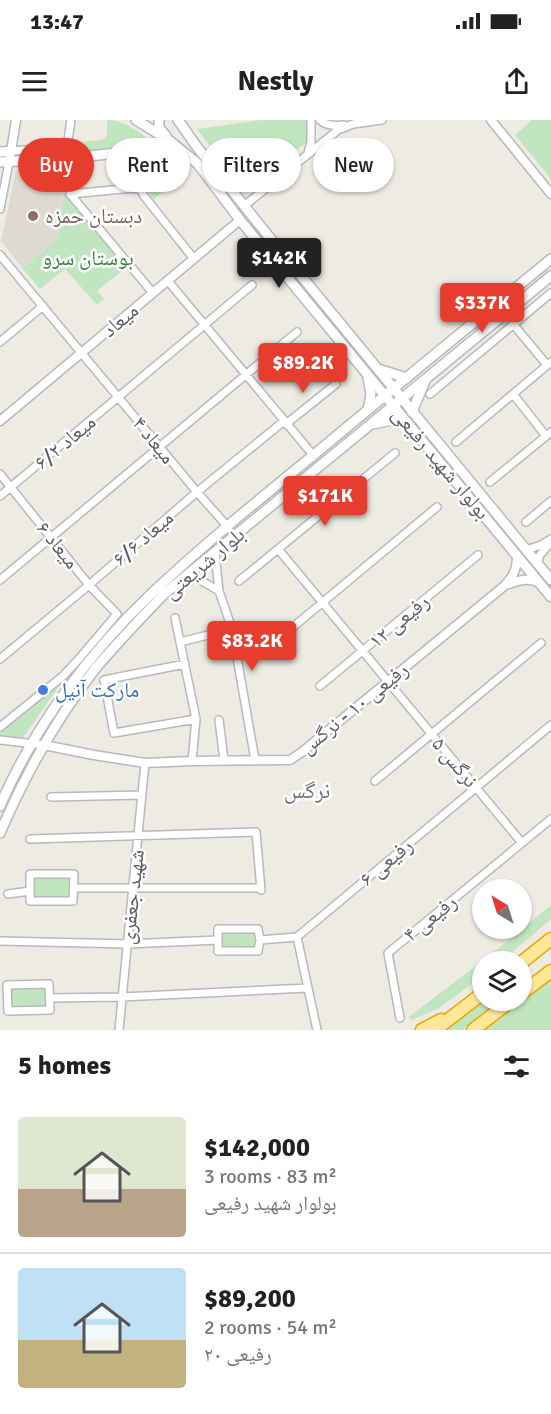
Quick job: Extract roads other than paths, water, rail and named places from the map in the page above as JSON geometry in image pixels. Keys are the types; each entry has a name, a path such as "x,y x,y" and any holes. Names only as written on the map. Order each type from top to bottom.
{"highway":[{"path":"532,954 551,939"},
{"path":"532,985 551,971"},
{"path":"435,1030 472,1002"},
{"path":"422,1030 464,1009"},
{"path":"473,1030 498,1011"}],"main road":[{"name":"بولوار شهید رفیعی","path":"136,120 165,138"},
{"path":"159,120 159,129 167,138"},
{"name":"بولوار شهید رفیعی","path":"178,120 372,372 385,396 551,597"},
{"path":"0,152 11,152"},
{"path":"4,162 106,154"},
{"name":"بولوار شهید رفیعی","path":"190,157 198,164 240,220 372,372 402,399 551,580"},
{"name":"بلوار شریعتی","path":"0,807 31,744 51,713 84,667 152,593 227,526 551,259"},
{"name":"بلوار شریعتی","path":"0,833 14,800 44,745 76,694 112,650 164,594 551,276"},
{"path":"368,410 372,372 407,378"},
{"path":"412,412 425,380"},
{"path":"370,424 391,420 407,422"}],"street":[{"path":"0,209 4,162 11,152 16,120"},
{"path":"11,152 67,147 71,120"},
{"path":"306,156 311,141 311,120"},
{"path":"320,120 327,125 337,126 382,120"},
{"path":"491,120 551,194"},
{"path":"244,206 338,130 353,124"},
{"path":"106,191 70,194 153,293"},
{"path":"142,192 194,259"},
{"name":"میعاد","path":"0,420 240,220"},
{"path":"0,249 3,265"},
{"path":"0,255 3,265"},
{"name":"میعاد ۴","path":"3,265 43,306 227,526"},
{"path":"168,281 313,455"},
{"name":"میعاد ۶/۲","path":"0,496 252,285"},
{"path":"430,394 551,293"},
{"path":"0,342 43,306"},
{"path":"456,442 549,363 513,324"},
{"path":"0,580 297,332"},
{"name":"میعاد ۶/۶","path":"0,659 197,492 284,422 286,424 336,384"},
{"path":"490,482 549,434 513,394"},
{"path":"239,581 394,453"},
{"name":"میعاد ۶","path":"0,474 89,585 117,614 63,676 0,727"},
{"path":"526,522 551,501"},
{"path":"281,637 437,507"},
{"path":"526,550 551,540"},
{"path":"537,564 540,555 551,540"},
{"name":"نرگس ۵","path":"278,549 522,843"},
{"path":"215,553 219,591 232,629 255,760"},
{"name":"رفیعی ۱۲","path":"320,686 478,555"},
{"path":"503,587 515,572 517,556"},
{"path":"186,576 200,580 219,591"},
{"path":"503,587 522,580 538,582"},
{"name":"رفیعی ۱۰ - نرگس","path":"44,745 145,763 290,760 503,587"},
{"path":"175,618 196,719 192,761"},
{"path":"180,642 232,629"},
{"path":"375,781 542,643"},
{"path":"185,664 104,680 114,734 196,719"},
{"path":"219,720 224,760"},
{"name":"رفیعی ۶","path":"297,937 551,725"},
{"path":"0,740 44,745"},
{"name":"شهید جعفری","path":"118,1030 145,763"},
{"path":"51,796 142,795"},
{"name":"رفیعی ۴","path":"400,1018 388,953 551,819"},
{"path":"30,839 256,832 261,889 74,888"},
{"path":"30,874 74,874 74,888 74,901 30,901 30,874"},
{"path":"8,894 30,891"},
{"path":"218,929 258,929 260,939 258,951 218,951 218,929"},
{"path":"260,939 297,937 316,1030"},
{"path":"0,941 127,944 218,940"},
{"path":"39,984 49,984 50,998 50,1010 29,1011 8,1011 4,999 7,985 39,984"},
{"path":"50,998 308,988"}],"place":[{"name":"دبستان حمزه","path":"33,216"},
{"name":"مارکت آنیل","path":"43,690"}],"district":[{"name":"نرگس","path":"307,790"}],"park label":[{"name":"بوستان سرو","path":"88,258"}]}
